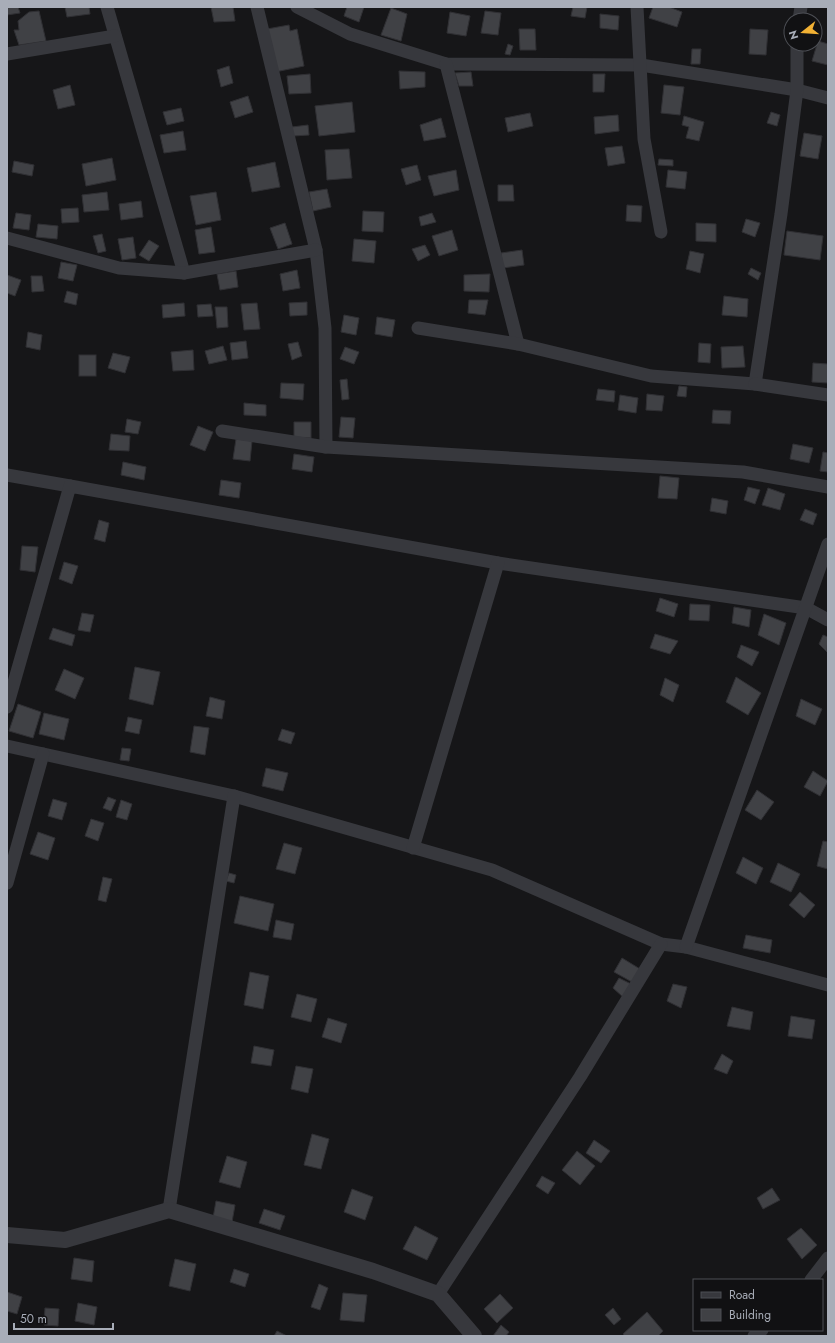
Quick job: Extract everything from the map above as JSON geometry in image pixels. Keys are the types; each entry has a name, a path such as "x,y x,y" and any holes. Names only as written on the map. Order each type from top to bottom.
{"street":[{"path":"107,7 184,273"},
{"path":"258,7 316,250 325,328 326,447"},
{"path":"297,7 350,34 446,64 641,65 797,90 828,98"},
{"path":"637,7 644,139 660,232"},
{"path":"7,54 115,36"},
{"path":"755,384 781,214 797,90 797,52"},
{"path":"446,64 518,344"},
{"path":"7,238 119,268 184,273 316,250"},
{"path":"418,328 518,344 651,376 755,384 828,395"},
{"path":"222,431 326,447 743,472 828,487"},
{"path":"7,475 498,563 806,608 828,620"},
{"path":"7,706 70,486"},
{"path":"686,947 828,544"},
{"path":"413,848 498,563"},
{"path":"7,746 234,796 492,870 661,944 686,947 828,984"},
{"path":"7,883 43,754"},
{"path":"169,1210 234,796"},
{"path":"438,1294 580,1077 661,944"},
{"path":"7,1236 65,1240 169,1210 373,1271 438,1294 474,1336"},
{"path":"812,1279 828,1258"}],"building":[{"path":"7,7 18,7 20,13 7,15"},
{"path":"65,7 89,7 90,14 67,17"},
{"path":"211,7 233,7 235,21 214,22"},
{"path":"347,7 364,7 359,22 344,16"},
{"path":"573,7 587,7 585,18 571,16"},
{"path":"653,7 669,7 682,12 677,27 649,18"},
{"path":"391,8 407,14 401,41 381,35"},
{"path":"39,11 46,41 19,45 14,30 19,30 18,21 29,12"},
{"path":"485,11 501,13 498,35 481,33"},
{"path":"450,12 470,16 466,36 447,33"},
{"path":"600,14 619,16 618,30 600,28"},
{"path":"289,25 290,31 297,29 304,66 275,72 267,29"},
{"path":"519,29 535,29 536,50 520,50"},
{"path":"750,29 768,30 766,55 749,54"},
{"path":"823,42 828,44 828,65 812,61 815,52 823,52"},
{"path":"508,44 513,46 510,55 505,54"},
{"path":"692,49 701,49 700,64 691,64"},
{"path":"229,66 233,83 221,87 217,70"},
{"path":"399,71 425,72 425,87 400,89"},
{"path":"471,72 473,86 459,86 455,73"},
{"path":"310,74 311,93 289,94 287,76"},
{"path":"593,74 605,74 604,92 593,92"},
{"path":"70,85 75,105 58,109 53,90"},
{"path":"664,85 684,87 680,115 661,113"},
{"path":"248,96 253,112 235,118 230,102"},
{"path":"352,102 355,132 319,136 315,106"},
{"path":"181,108 184,121 167,125 163,112"},
{"path":"771,112 780,115 777,126 767,123"},
{"path":"530,113 533,126 508,132 505,118"},
{"path":"618,115 619,131 595,134 594,117"},
{"path":"684,116 704,122 699,141 686,138 689,127 682,125"},
{"path":"441,118 446,137 424,141 420,125"},
{"path":"308,125 309,135 293,136 292,127"},
{"path":"183,131 186,150 164,153 160,135"},
{"path":"804,133 822,136 818,159 800,156"},
{"path":"622,146 625,163 608,166 605,148"},
{"path":"349,149 352,178 327,180 325,150"},
{"path":"112,158 116,180 86,186 82,164"},
{"path":"659,159 673,160 673,166 658,165"},
{"path":"14,161 34,165 32,176 12,172"},
{"path":"275,162 280,187 252,192 247,168"},
{"path":"417,165 421,180 406,185 401,169"},
{"path":"456,170 459,190 434,196 428,176"},
{"path":"668,170 687,172 685,189 666,187"},
{"path":"498,185 513,185 514,201 498,201"},
{"path":"327,189 331,207 313,211 309,192"},
{"path":"107,192 109,210 84,212 82,195"},
{"path":"216,192 221,220 196,225 190,196"},
{"path":"141,201 143,217 121,220 119,204"},
{"path":"627,205 642,206 641,222 626,221"},
{"path":"78,208 79,222 62,223 61,209"},
{"path":"363,211 384,212 383,232 362,231"},
{"path":"16,213 31,215 29,230 13,228"},
{"path":"432,213 436,222 421,226 419,217"},
{"path":"746,219 760,223 755,237 742,232"},
{"path":"285,223 292,244 278,249 270,228"},
{"path":"696,223 716,224 716,242 696,241"},
{"path":"38,224 58,226 57,239 36,237"},
{"path":"211,227 215,252 199,254 195,230"},
{"path":"452,230 458,250 439,256 432,236"},
{"path":"787,231 823,236 820,260 784,255"},
{"path":"102,234 106,251 98,253 93,236"},
{"path":"133,237 136,258 122,260 118,239"},
{"path":"354,239 376,241 374,263 352,261"},
{"path":"149,240 159,246 149,261 139,255"},
{"path":"425,245 430,255 418,261 412,249"},
{"path":"522,250 524,265 503,268 501,253"},
{"path":"690,251 704,254 700,273 686,269"},
{"path":"61,262 77,265 73,281 58,278"},
{"path":"751,268 761,273 758,280 748,274"},
{"path":"297,270 300,288 283,291 280,274"},
{"path":"236,271 238,287 220,290 217,274"},
{"path":"490,274 489,292 464,291 464,275"},
{"path":"7,275 21,280 15,296 7,293"},
{"path":"31,276 42,276 44,291 32,292"},
{"path":"67,291 78,294 76,305 64,302"},
{"path":"724,296 748,299 747,317 722,315"},
{"path":"469,300 488,300 485,315 468,313"},
{"path":"307,302 307,315 290,316 289,303"},
{"path":"184,303 185,316 163,318 162,305"},
{"path":"257,303 260,329 244,330 241,304"},
{"path":"211,304 213,316 198,317 197,305"},
{"path":"215,307 227,307 228,327 217,328"},
{"path":"344,315 359,318 356,335 341,332"},
{"path":"377,317 395,320 392,337 375,334"},
{"path":"28,332 42,335 40,350 26,347"},
{"path":"246,341 248,358 232,360 230,343"},
{"path":"298,342 302,356 292,360 288,344"},
{"path":"699,343 711,344 710,363 698,362"},
{"path":"223,346 227,360 209,364 205,351"},
{"path":"743,346 745,367 722,368 721,347"},
{"path":"345,347 359,352 354,364 340,359"},
{"path":"193,350 194,370 173,371 171,352"},
{"path":"113,353 130,357 125,373 108,368"},
{"path":"79,355 96,355 96,376 79,376"},
{"path":"813,363 828,364 828,383 812,382"},
{"path":"347,379 349,399 342,400 340,380"},
{"path":"281,383 304,384 303,400 280,398"},
{"path":"679,386 687,387 686,397 677,396"},
{"path":"598,389 615,391 614,402 596,400"},
{"path":"647,394 664,396 662,411 646,410"},
{"path":"620,395 638,398 636,413 618,410"},
{"path":"244,403 266,405 266,416 244,415"},
{"path":"713,410 731,411 730,424 712,423"},
{"path":"341,417 355,418 353,438 339,437"},
{"path":"127,419 141,422 138,434 125,432"},
{"path":"294,422 311,422 311,438 294,437"},
{"path":"198,426 213,432 205,451 190,445"},
{"path":"111,434 130,436 129,451 109,450"},
{"path":"236,439 252,441 250,461 233,459"},
{"path":"793,444 813,448 809,463 790,459"},
{"path":"823,452 828,453 828,472 820,471"},
{"path":"294,454 314,457 312,472 292,469"},
{"path":"123,462 146,467 144,480 121,475"},
{"path":"660,476 679,478 677,499 658,498"},
{"path":"221,480 241,483 239,498 219,495"},
{"path":"748,487 760,490 755,504 744,500"},
{"path":"768,488 785,494 780,510 762,505"},
{"path":"712,498 728,501 726,514 710,511"},
{"path":"805,509 817,514 813,525 800,520"},
{"path":"99,520 109,523 105,542 94,539"},
{"path":"22,546 38,547 35,572 20,570"},
{"path":"64,562 78,566 72,584 59,579"},
{"path":"660,598 678,604 674,617 656,611"},
{"path":"690,604 710,605 709,621 689,620"},
{"path":"734,607 751,610 749,627 732,623"},
{"path":"82,613 94,615 90,632 78,630"},
{"path":"764,614 786,623 779,645 758,635"},
{"path":"53,628 75,635 72,646 49,639"},
{"path":"655,634 678,641 670,654 650,648"},
{"path":"823,635 828,637 827,652 819,644"},
{"path":"741,645 759,652 752,666 737,657"},
{"path":"135,667 160,672 153,705 129,699"},
{"path":"64,669 84,678 75,699 55,690"},
{"path":"736,677 761,693 748,715 726,702"},
{"path":"665,678 679,685 673,702 660,695"},
{"path":"210,697 225,701 222,719 206,716"},
{"path":"801,699 822,709 815,725 796,716"},
{"path":"18,704 41,712 33,738 9,731"},
{"path":"44,713 69,719 64,740 39,734"},
{"path":"128,717 142,720 139,734 125,731"},
{"path":"194,726 209,728 205,755 190,752"},
{"path":"282,729 295,733 291,744 278,740"},
{"path":"122,748 131,749 129,761 120,760"},
{"path":"266,768 288,773 283,791 262,786"},
{"path":"813,771 828,781 820,796 804,787"},
{"path":"757,790 774,802 761,820 745,810"},
{"path":"108,797 116,800 111,811 103,808"},
{"path":"53,799 67,803 62,820 48,816"},
{"path":"121,800 132,804 127,820 116,817"},
{"path":"91,819 104,823 98,841 85,836"},
{"path":"38,832 55,838 48,860 30,854"},
{"path":"823,841 828,842 828,869 817,866"},
{"path":"284,843 302,848 295,874 276,869"},
{"path":"743,857 763,868 756,884 736,873"},
{"path":"778,863 800,874 791,892 770,882"},
{"path":"229,873 236,875 234,883 226,881"},
{"path":"103,877 112,879 106,902 98,900"},
{"path":"800,892 815,905 804,918 789,905"},
{"path":"240,896 274,904 268,931 234,923"},
{"path":"276,920 294,924 291,940 273,937"},
{"path":"746,935 772,940 770,953 743,948"},
{"path":"622,958 640,969 632,982 614,972"},
{"path":"250,972 269,976 263,1009 244,1005"},
{"path":"619,978 631,984 623,997 613,988"},
{"path":"673,984 687,987 681,1008 667,1001"},
{"path":"297,994 317,999 311,1022 291,1017"},
{"path":"732,1007 753,1012 750,1030 727,1026"},
{"path":"791,1016 815,1020 812,1039 788,1036"},
{"path":"328,1018 347,1024 341,1043 322,1037"},
{"path":"254,1046 274,1050 271,1066 251,1063"},
{"path":"722,1054 733,1061 727,1074 714,1069"},
{"path":"296,1066 313,1069 308,1093 291,1089"},
{"path":"312,1134 329,1139 321,1169 304,1165"},
{"path":"594,1140 610,1151 601,1163 586,1153"},
{"path":"577,1151 595,1166 580,1185 562,1170"},
{"path":"227,1156 247,1162 240,1188 219,1182"},
{"path":"542,1176 555,1183 548,1194 536,1186"},
{"path":"772,1188 780,1200 763,1209 757,1198"},
{"path":"352,1189 373,1197 365,1220 344,1212"},
{"path":"216,1201 235,1205 232,1222 213,1218"},
{"path":"264,1209 285,1216 280,1230 259,1223"},
{"path":"415,1226 438,1238 427,1260 403,1249"},
{"path":"801,1228 817,1245 802,1259 787,1239"},
{"path":"74,1258 94,1261 92,1282 71,1279"},
{"path":"175,1259 196,1264 190,1291 169,1286"},
{"path":"234,1269 249,1274 245,1287 230,1282"},
{"path":"319,1284 328,1288 320,1310 311,1307"},
{"path":"7,1292 22,1297 17,1314 7,1311"},
{"path":"343,1293 367,1295 364,1322 340,1320"},
{"path":"500,1294 513,1308 497,1323 484,1309"},
{"path":"78,1303 97,1307 94,1325 75,1321"},
{"path":"45,1308 59,1309 58,1326 44,1325"},
{"path":"613,1308 621,1319 614,1325 605,1315"},
{"path":"647,1312 663,1331 658,1336 625,1336 623,1334"},
{"path":"501,1325 509,1332 506,1336 493,1336"},
{"path":"277,1331 287,1336 274,1336"}]}
